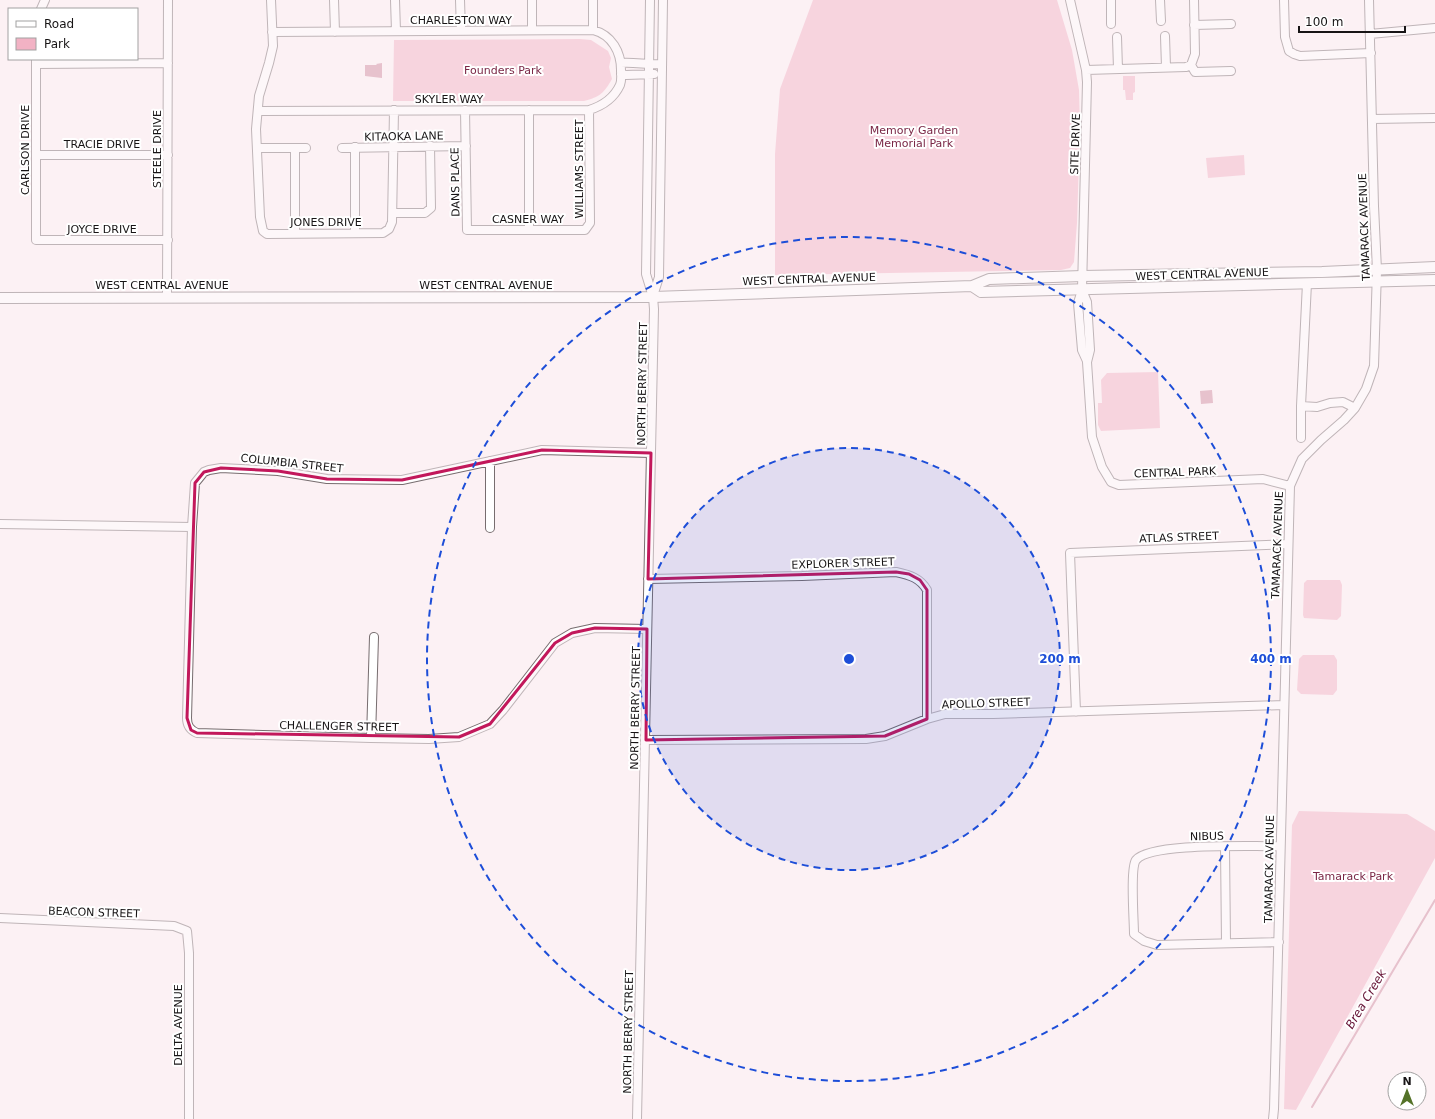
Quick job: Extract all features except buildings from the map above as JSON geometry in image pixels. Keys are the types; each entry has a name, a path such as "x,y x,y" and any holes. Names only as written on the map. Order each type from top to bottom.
{"main road":[{"name":"WEST CENTRAL AVENUE","path":"0,298 653,297 972,286 989,279 1377,270 1435,267"},
{"name":"WEST CENTRAL AVENUE","path":"972,286 981,292 1435,280"}],"street":[{"name":"STEELE DRIVE","path":"167,297 168,0"},
{"path":"271,0 271,55 259,96 256,129 257,148 306,148"},
{"path":"334,0 335,32"},
{"path":"395,0 396,31"},
{"path":"460,0 460,31"},
{"path":"532,0 532,30"},
{"path":"593,0 593,30 603,35 614,44 620,56 621,74 662,73"},
{"name":"NORTH BERRY STREET","path":"637,1119 654,309 653,297 646,274 650,0"},
{"name":"NORTH BERRY STREET","path":"653,297 659,276 663,0"},
{"name":"SITE DRIVE","path":"1070,0 1086,70 1087,114 1082,290 1078,303 1082,350 1087,362 1091,435"},
{"path":"1111,0 1111,24"},
{"path":"1160,0 1161,21"},
{"path":"1194,0 1195,54 1191,65 1195,72 1231,71"},
{"path":"1284,0 1285,37 1289,51 1300,56 1371,53"},
{"name":"TAMARACK AVENUE","path":"1273,1119 1275,1101 1280,846 1290,486 1302,459 1355,408 1366,389 1374,366 1377,270 1369,0"},
{"path":"1194,25 1231,24"},
{"path":"1370,34 1435,28"},
{"name":"CHARLESTON WAY","path":"272,32 593,30"},
{"path":"1164,36 1166,68"},
{"path":"1117,37 1118,69"},
{"path":"36,61 168,63"},
{"name":"CARLSON DRIVE","path":"36,61 36,240"},
{"path":"621,63 633,62 640,64 662,64"},
{"path":"1086,70 1166,68 1186,67 1191,65"},
{"name":"SKYLER WAY","path":"258,111 589,110 600,106 612,96 620,85 621,74"},
{"path":"394,110 393,213 425,213 431,208 430,146"},
{"name":"DANS PLACE","path":"465,110 467,230"},
{"path":"529,110 529,230"},
{"name":"WILLIAMS STREET","path":"588,227 590,223 589,110"},
{"path":"1372,119 1435,118"},
{"name":"KITAOKA LANE","path":"342,148 466,146"},
{"path":"355,147 355,233"},
{"name":"JONES DRIVE","path":"257,148 260,217 263,231 267,234 383,233 389,229 392,222 393,213"},
{"path":"295,148 296,233"},
{"name":"TRACIE DRIVE","path":"36,155 168,155"},
{"name":"CASNER WAY","path":"467,230 585,230 588,227"},
{"name":"JOYCE DRIVE","path":"36,240 168,240"},
{"path":"1301,438 1301,406 1307,283"},
{"path":"1301,406 1317,407 1330,403 1343,402 1355,408"},
{"name":"CENTRAL PARK","path":"1091,435 1102,467 1111,482 1119,485 1263,479 1290,486"},
{"name":"COLUMBIA STREET","path":"192,527 194,483 199,477 209,470 220,468 278,471 327,479 402,480 542,450 651,452"},
{"path":"490,461 490,528"},
{"path":"0,524 192,527"},
{"name":"CHALLENGER STREET","path":"192,527 186,718 187,724 191,730 197,733 430,739 459,737 490,724 503,710 555,643 572,633 595,628 647,629"},
{"name":"ATLAS STREET","path":"1076,712 1070,553 1288,544"},
{"name":"EXPLORER STREET","path":"648,580 896,572 909,574 920,580 927,590 927,719"},
{"path":"371,738 374,637"},
{"name":"APOLLO STREET","path":"646,740 866,739 885,736 927,719 945,714 1076,712 1284,705"},
{"name":"NIBUS","path":"1226,943 1157,945 1144,941 1134,934 1133,877 1134,864 1136,860 1147,853 1167,849 1280,846"},
{"path":"1225,847 1226,943 1279,942"},
{"name":"BEACON STREET","path":"0,918 174,926 187,931"},
{"name":"DELTA AVENUE","path":"187,931 189,953 189,1119"}],"highlighted area":[{"path":"542,450 651,453 648,579 896,572 909,574 920,580 927,590 927,719 885,736 646,740 647,629 595,628 572,633 555,643 490,724 459,737 197,733 191,730 187,718 195,483 204,472 221,468 278,471 327,479 402,480"}],"green space":[{"name":"Memory Garden Memorial Park","path":"813,0 1057,0 1072,50 1079,90 1080,128 1077,223 1074,262 1070,268 1061,270 775,275 775,154 780,89"},
{"name":"Founders Park","path":"394,40 591,40 608,51 611,58 609,67 612,79 601,94 584,101 393,101"},
{"path":"1123,76 1135,76 1135,92 1133,93 1133,100 1126,100 1125,90 1123,90"},
{"path":"1244,155 1245,175 1208,178 1206,158"},
{"path":"1158,372 1160,428 1101,431 1098,425 1098,403 1102,403 1101,380 1107,373"},
{"path":"1307,580 1340,580 1342,585 1341,616 1337,620 1304,618 1304,583"},
{"path":"1303,655 1334,655 1337,660 1337,690 1333,695 1301,694 1297,690 1299,659"},
{"name":"Tamarack Park","path":"1299,811 1407,814 1435,831 1435,858 1296,1110 1284,1109 1292,825"}],"shaded area":[{"path":"382,63 382,78 365,76 365,65 377,65 376,64"},
{"path":"1212,390 1213,403 1201,404 1200,391"}],"waterway":[{"name":"Brea Creek","path":"1312,1107 1435,900"}]}
